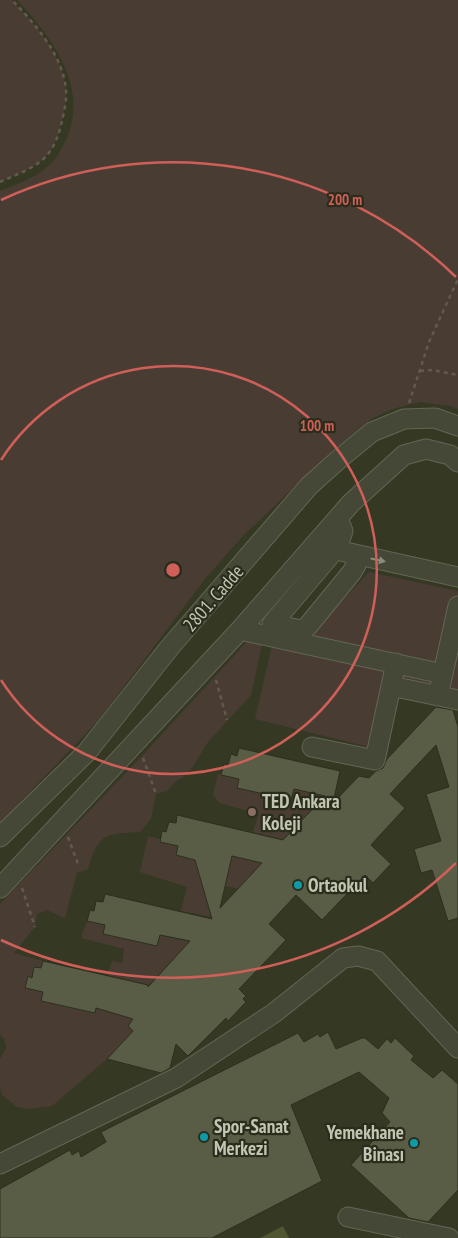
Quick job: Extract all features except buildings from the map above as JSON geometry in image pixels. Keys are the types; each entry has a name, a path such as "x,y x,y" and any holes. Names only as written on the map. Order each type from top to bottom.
{"street":[{"name":"2801. Cadde","path":"0,836 87,752 170,647 309,486 372,432 404,419 435,418 458,426"},
{"path":"0,888 245,624 351,504 404,455 426,449 450,455 458,462"},
{"path":"272,624 335,550 343,531 338,518"},
{"path":"314,545 458,577"},
{"path":"245,624 272,624 295,630 307,627 352,572 356,565 356,555"},
{"path":"445,684 458,606"},
{"path":"245,624 396,663 445,684 458,700"},
{"path":"312,747 375,760 396,663"},
{"path":"391,686 445,684"},
{"path":"0,1164 176,1078 274,1013 343,958 358,956 377,962 458,1048"},
{"path":"348,1217 449,1238"}],"path":[{"path":"0,182 41,161 51,149 60,132 66,91 62,72 52,50 34,23 12,0"},
{"path":"404,419 429,342 458,279"},
{"path":"420,371 432,370 458,375"},
{"path":"210,661 227,720"},
{"path":"137,740 156,794"},
{"path":"62,822 78,864"},
{"path":"17,870 35,927"}],"shaded area":[{"path":"0,0 12,0 30,19 54,52 64,77 66,102 59,132 49,153 32,167 0,182"},
{"path":"17,0 458,0 458,409 450,406 420,402 392,409 371,419 333,450 242,537 205,579 98,721 0,823 0,191 33,177 53,161 68,135 73,116 73,97 69,79 62,62 42,29"},
{"path":"369,572 458,591 458,700 391,686 377,749 255,719 274,637 310,644 321,623"},
{"path":"255,633 264,635 251,695 208,742 192,768 167,791 156,794 151,819 140,832 110,835 99,842 88,869 77,873 65,918 47,910 37,914 35,927 14,953 43,961 41,968 34,967 32,978 28,977 25,988 43,992 95,1013 98,1001 108,1003 107,1012 118,1015 126,1010 137,1016 128,1026 133,1031 107,1059 52,1106 28,1109 17,1107 2,1095 0,1088 0,1059 6,1048 4,1039 0,1035 0,904 142,756"},
{"path":"218,774 239,779 238,788 291,800 294,789 325,796 284,840 253,832 259,814 220,803 213,795"},
{"path":"148,836 160,839 160,842 178,846 176,855 229,867 232,856 262,863 239,889 201,881 212,917 181,911 187,887 140,872"},
{"path":"87,921 105,925 103,934 157,946 160,935 190,942 149,985 107,975 112,961 122,963 124,949 81,938"},
{"path":"283,1226 289,1238 260,1238"}],"place":[{"name":"TED Ankara Koleji","path":"252,812"},
{"name":"Ortaokul","path":"298,885"},
{"name":"Spor-Sanat Merkezi","path":"204,1137"},
{"name":"Yemekhane Binası","path":"414,1143"}]}
